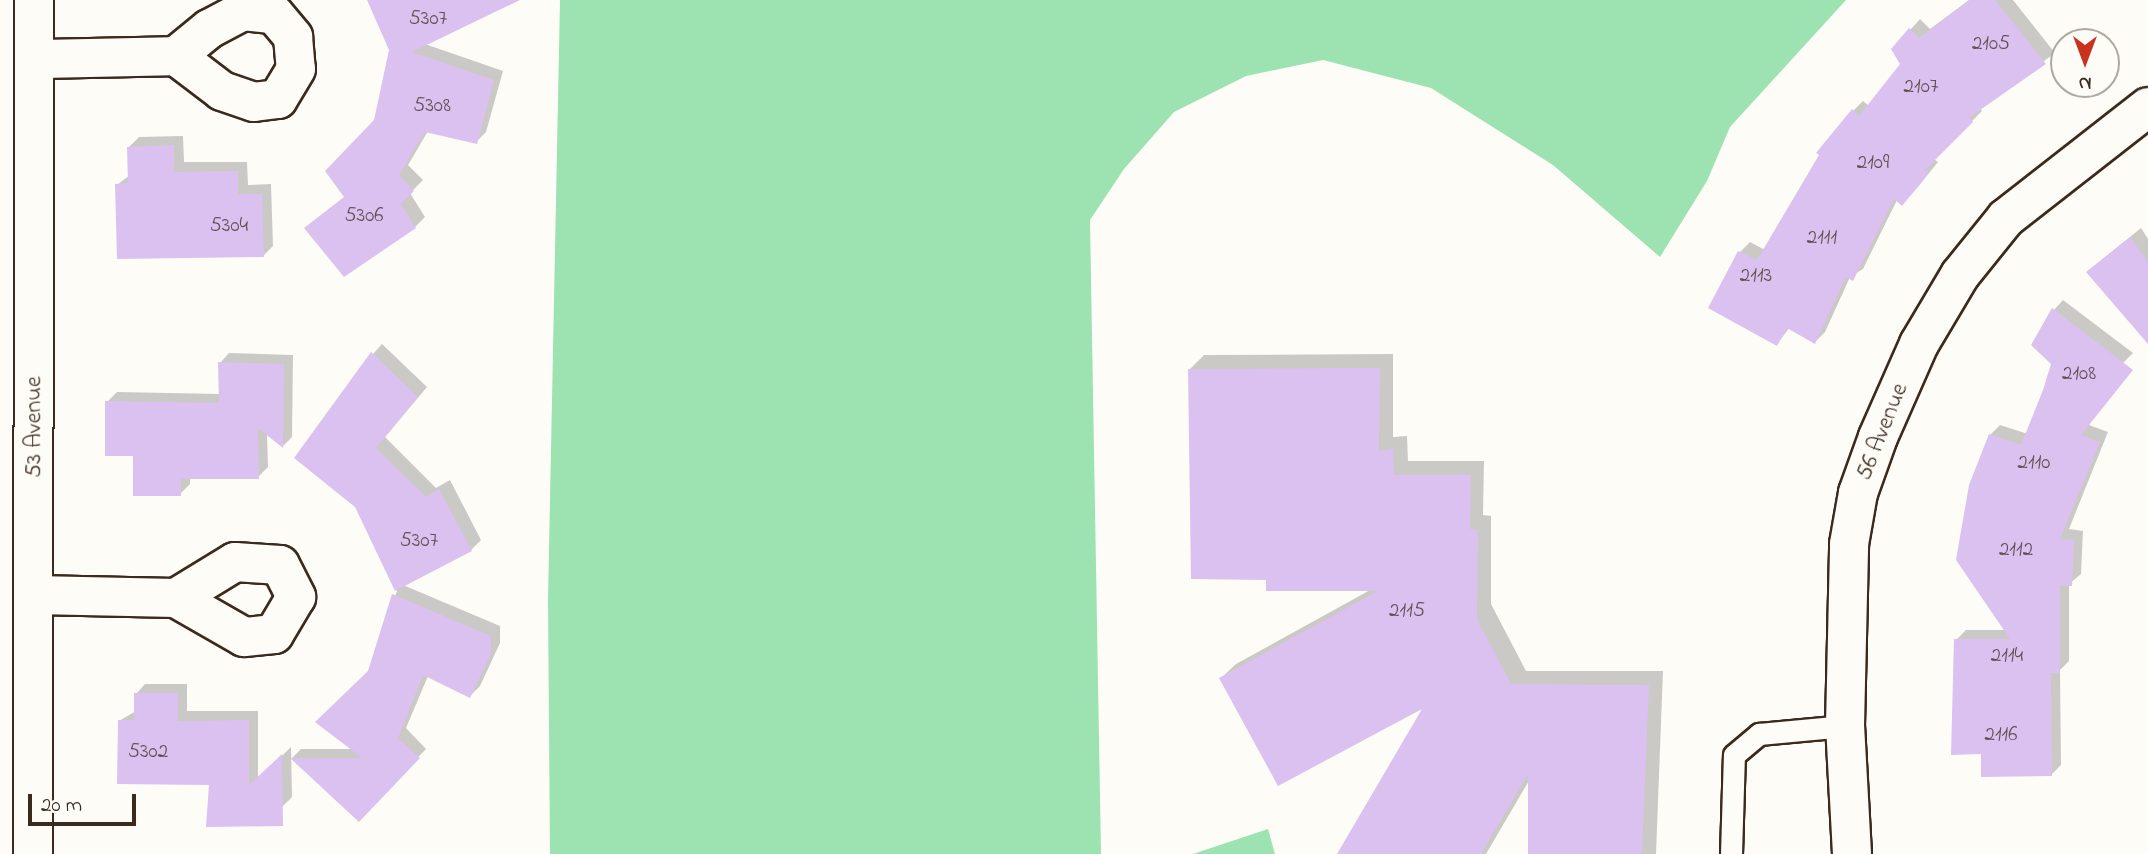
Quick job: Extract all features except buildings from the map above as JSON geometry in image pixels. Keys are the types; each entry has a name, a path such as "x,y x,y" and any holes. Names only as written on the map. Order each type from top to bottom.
{"street":[{"name":"53 Avenue","path":"33,854 37,59 34,0"},
{"path":"37,59 176,56"},
{"name":"56 Avenue","path":"1852,854 1846,726 1849,544 1858,493 1919,344 1960,275 2006,218 2148,107"},
{"path":"35,595 176,598"}],"lane":[{"path":"1731,854 1734,755 1759,734 1846,726"}],"green space":[{"path":"560,0 1846,0 1730,127 1707,181 1660,257 1553,165 1431,88 1323,60 1246,76 1174,112 1124,169 1090,220 1101,854 550,854 548,600"},
{"path":"1268,829 1275,854 1193,854"}]}
